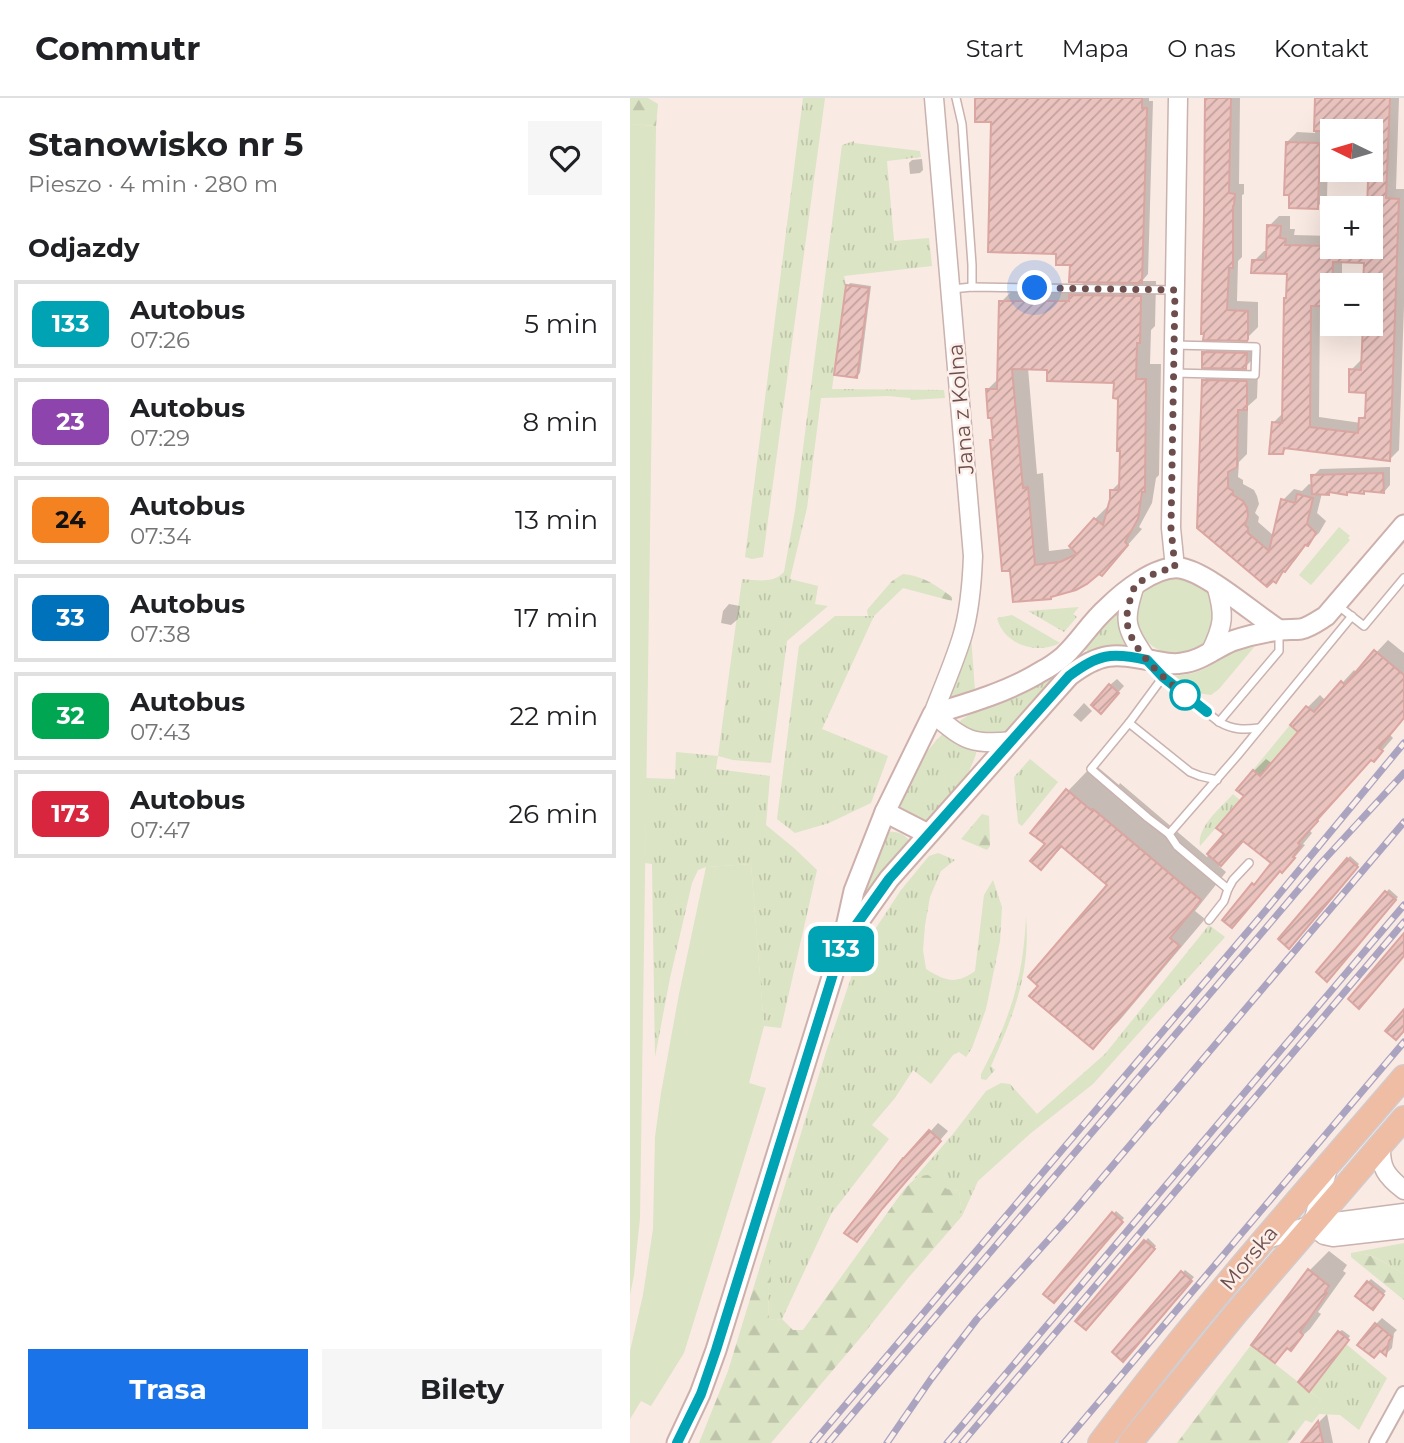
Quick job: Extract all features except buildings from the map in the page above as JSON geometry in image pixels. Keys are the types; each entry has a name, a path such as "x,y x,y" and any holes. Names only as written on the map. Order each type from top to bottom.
{"main road":[{"path":"842,945 889,879 1069,676 1090,661 1114,655 1180,664 1191,662 1243,638 1310,626 1325,616 1344,610 1404,525"},
{"path":"677,1443 701,1394 716,1350 842,945 853,891 886,812 933,714 1006,689 1042,672 1064,656 1107,608 1135,585 1165,569 1193,571 1279,630"},
{"path":"886,812 929,834"},
{"name":"Morska","path":"1100,1443 1183,1337 1404,1077"},
{"name":"Morska","path":"1130,1443 1237,1312 1404,1118"}],"street":[{"name":"Jana z Kolna","path":"933,714 962,637 973,556 934,98"},
{"path":"1175,568 1171,528 1178,98"},
{"path":"1135,585 1127,610 1127,624 1131,636 1147,660"},
{"path":"1210,653 1223,618 1216,585"},
{"path":"933,714 963,738 977,742 1012,741"},
{"path":"1381,1145 1380,1158 1385,1173 1404,1190"},
{"path":"1312,1225 1329,1164"},
{"path":"1263,1241 1312,1225 1404,1213"},
{"path":"1312,1225 1324,1235 1333,1237 1404,1229"},
{"path":"1377,1443 1404,1394"}],"lane":[{"path":"956,98 962,124 972,287"},
{"path":"950,289 1175,290"},
{"path":"1173,373 1255,374 1256,348 1174,345"},
{"path":"1169,834 1259,728 1344,610 1364,626 1404,578"},
{"path":"1219,722 1279,651 1279,630"},
{"path":"1147,660 1163,677 1219,722 1241,730 1259,728"},
{"path":"1163,677 1091,769 1169,834 1177,846 1228,889"},
{"path":"1129,723 1190,772 1217,780"},
{"path":"1209,920 1224,901 1233,880 1249,863"}],"green space":[{"path":"630,98 648,98 658,104 656,126 630,124"},
{"path":"803,98 825,98 763,557 752,559 745,557"},
{"path":"630,124 656,126 640,1218 630,1295"},
{"path":"854,141 920,151 921,157 887,161 894,241 929,238 932,266 844,276 846,285 832,389 944,390 945,398 821,398 807,508 790,579 818,586 815,604 828,606 787,641 771,763 718,756 742,579 770,580 784,572 795,511 842,145"},
{"path":"1339,527 1350,536 1350,540 1311,585 1299,575"},
{"path":"903,574 929,582 952,597 952,601 903,588 874,616 868,616 867,610 892,581"},
{"path":"1176,576 1191,579 1208,593 1215,615 1212,630 1198,647 1176,654 1161,651 1144,637 1137,615 1140,600 1154,583"},
{"path":"1079,607 1073,614 1077,617 1064,632 1028,611"},
{"path":"1117,609 1118,625 1125,645 1089,652 1082,647"},
{"path":"1012,615 1060,643 1041,648 1014,641 1001,627 997,618"},
{"path":"835,616 874,616 822,729 888,756 871,803 829,823 795,833 777,819 799,646"},
{"path":"971,636 975,691 950,701 951,690"},
{"path":"1255,646 1211,695 1197,693 1174,676 1200,671 1235,650"},
{"path":"1061,669 1011,729 998,734 985,734 959,724 972,713"},
{"path":"1290,725 1298,732 1260,776 1253,770"},
{"path":"944,733 957,745 976,754 962,783 928,824 901,810 901,802 915,769"},
{"path":"676,752 718,756 716,769 770,776 766,825 817,870 781,1028 764,1026 751,864 698,870 692,883 670,978 655,1057 652,864 645,863 646,778 675,779"},
{"path":"1030,759 1058,782 1022,826 1018,823 1014,777"},
{"path":"1233,794 1240,800 1200,846 1206,824"},
{"path":"982,814 989,816 990,846 987,850 961,839"},
{"path":"889,832 902,834 910,844 853,923 865,883 884,835"},
{"path":"938,853 955,860 941,871 930,897 923,950 926,969 950,980 962,978 975,971 984,895 993,880 1002,907 1000,941 986,1009 972,1048 966,1057 959,1052 953,1055 931,1084 913,1070 895,1098 872,1125 889,1139 831,1214 782,1319 769,1319 768,1290 771,1281 766,1247 855,966 866,943 901,890 929,856"},
{"path":"751,864 764,1026 749,1083 766,1088 684,1353 651,1406 641,1401 630,1419 630,1351 643,1295 653,1229 655,1137 661,1093 706,867"},
{"path":"1026,917 1026,957 1019,994 991,1066 995,1070 986,1080 981,1079 1013,999 1022,960"},
{"path":"1209,925 1225,937 1093,1084 1031,1133 978,1181 962,1216 959,1191 946,1189 924,1176 913,1180 986,1091 1001,1083 1010,1084 1037,1114 1105,1054"},
{"path":"928,1175 947,1189 959,1191 962,1216 771,1443 699,1443 728,1371 766,1247 771,1272 768,1290 769,1319 782,1319 793,1330 803,1330 903,1191 914,1180"},
{"path":"1404,1243 1404,1274 1368,1255 1354,1254 1351,1257 1351,1253"},
{"path":"1357,1253 1376,1258 1404,1274 1404,1300 1351,1257"},
{"path":"1346,1344 1387,1378 1359,1430 1340,1415 1319,1414 1312,1423 1305,1420 1321,1400 1310,1391"},
{"path":"1251,1345 1321,1400 1288,1443 1177,1443"}],"railway":[{"path":"813,1443 1266,910 1404,743"},
{"path":"828,1443 1322,862 1404,773"},
{"path":"887,1443 977,1319 1069,1217 1404,822"},
{"path":"947,1443 1404,905"},
{"path":"962,1443 1404,922"},
{"path":"1064,1443 1404,1042"}],"bus line":[{"name":"133","path":"677,1443 701,1394 716,1350 842,945 889,879 1069,676 1090,661 1114,655 1147,660 1163,677 1207,712"}],"route":[{"path":"1035,288 1175,290 1171,528 1175,568 1165,569 1135,585 1127,610 1127,624 1131,636 1147,660 1192,701 1185,695"}]}
